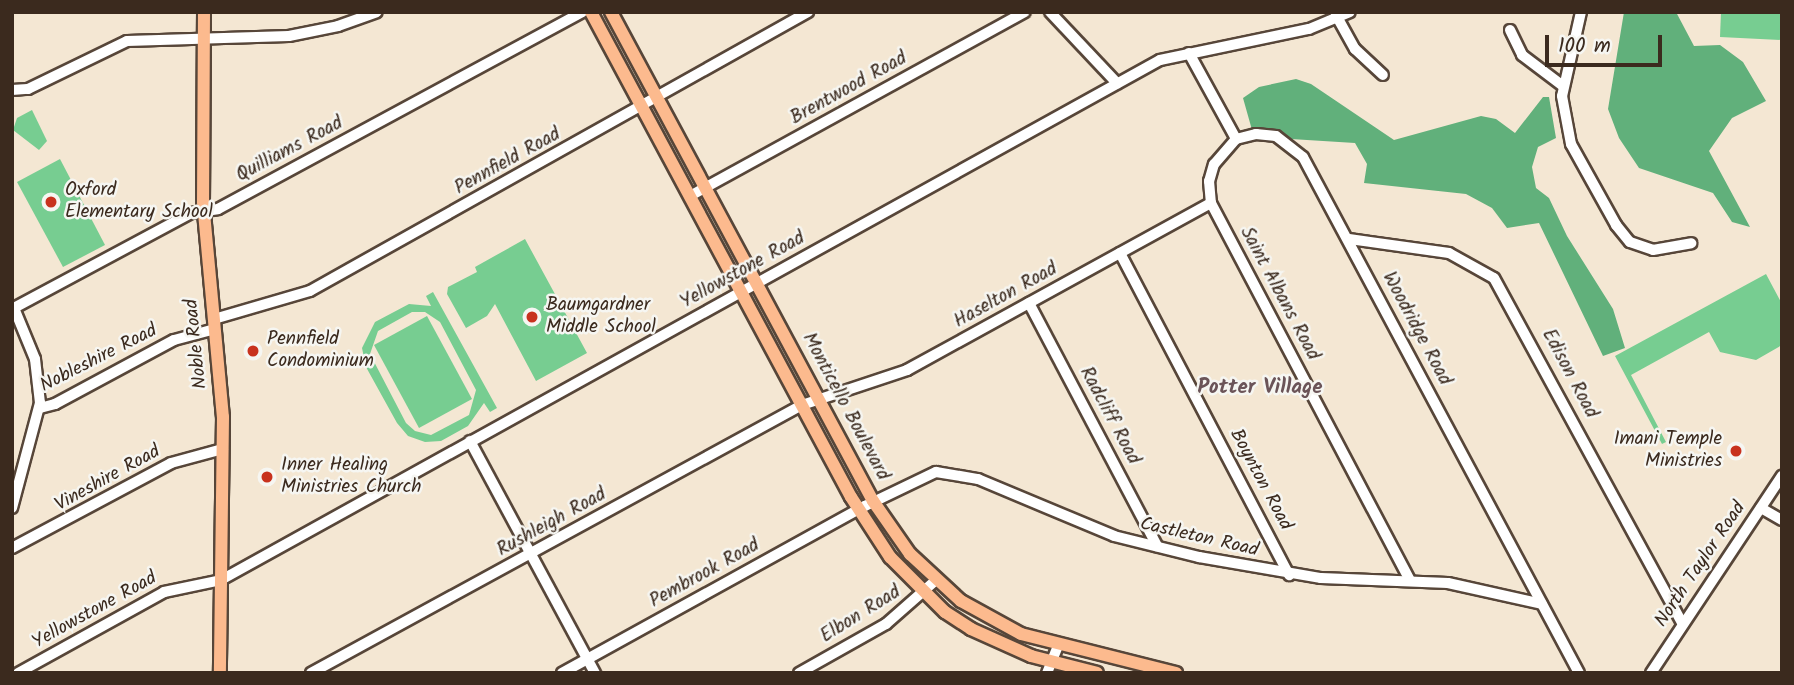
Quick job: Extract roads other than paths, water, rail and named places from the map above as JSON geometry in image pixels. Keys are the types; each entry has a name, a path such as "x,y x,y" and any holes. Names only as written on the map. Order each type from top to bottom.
{"main road":[{"name":"Noble Road","path":"204,12 204,211 223,449 220,673"},
{"name":"Monticello Boulevard","path":"591,12 741,292 810,402"},
{"name":"Monticello Boulevard","path":"611,12 756,283 810,402 890,557 924,593 971,629 1050,668 1097,673"},
{"name":"Monticello Boulevard","path":"865,505 936,580 992,620 1058,646 1176,673"}],"street":[{"path":"12,90 26,90 120,42 299,34 377,12"},
{"name":"Quilliams Road","path":"13,309 191,213 218,209 582,12"},
{"name":"Pennfield Road","path":"215,324 300,296 643,108 656,96 808,12"},
{"name":"Brentwood Road","path":"690,196 1025,12"},
{"path":"1050,12 1117,83"},
{"name":"Yellowstone Road","path":"18,673 164,592 221,580 1165,58 1309,29 1336,15 1350,12"},
{"path":"1581,12 1563,86 1563,118 1571,145 1625,238 1653,250 1691,243"},
{"path":"1336,15 1355,49 1383,75"},
{"path":"1510,30 1522,55 1563,86"},
{"path":"1189,53 1236,139 1214,164 1209,181 1211,203"},
{"name":"Woodridge Road","path":"1236,139 1267,134 1294,147 1349,239 1579,673"},
{"name":"Haselton Road","path":"810,402 906,371 1211,203"},
{"name":"Saint Albans Road","path":"1211,203 1409,579"},
{"name":"Edison Road","path":"1349,239 1449,253 1493,278 1683,624"},
{"name":"Boynton Road","path":"1120,253 1289,575"},
{"name":"Radcliff Road","path":"1029,303 1157,546"},
{"path":"12,508 40,408 35,359 13,309"},
{"name":"Nobleshire Road","path":"40,408 55,404 174,340 215,324"},
{"name":"Rushleigh Road","path":"311,673 810,402"},
{"path":"470,441 595,673"},
{"name":"Vineshire Road","path":"12,548 172,463 223,449"},
{"name":"Castleton Road","path":"865,505 925,475 948,472 978,479 1114,536 1157,546 1289,575 1409,579 1542,604"},
{"name":"North Taylor Road","path":"1651,673 1782,476"},
{"name":"Pembrook Road","path":"562,673 865,505"},
{"path":"1760,508 1782,520"},
{"name":"Elbon Road","path":"799,673 873,632 924,593 936,580"},
{"path":"1050,668 1058,646"}],"place":[{"name":"Oxford Elementary School","path":"51,202"},
{"name":"Baumgardner Middle School","path":"532,317"},
{"name":"Pennfield Condominium","path":"253,351"},
{"name":"Imani Temple Ministries","path":"1736,451"},
{"name":"Inner Healing Ministries Church","path":"267,477"}],"district":[{"name":"Potter Village","path":"1260,388"}]}
